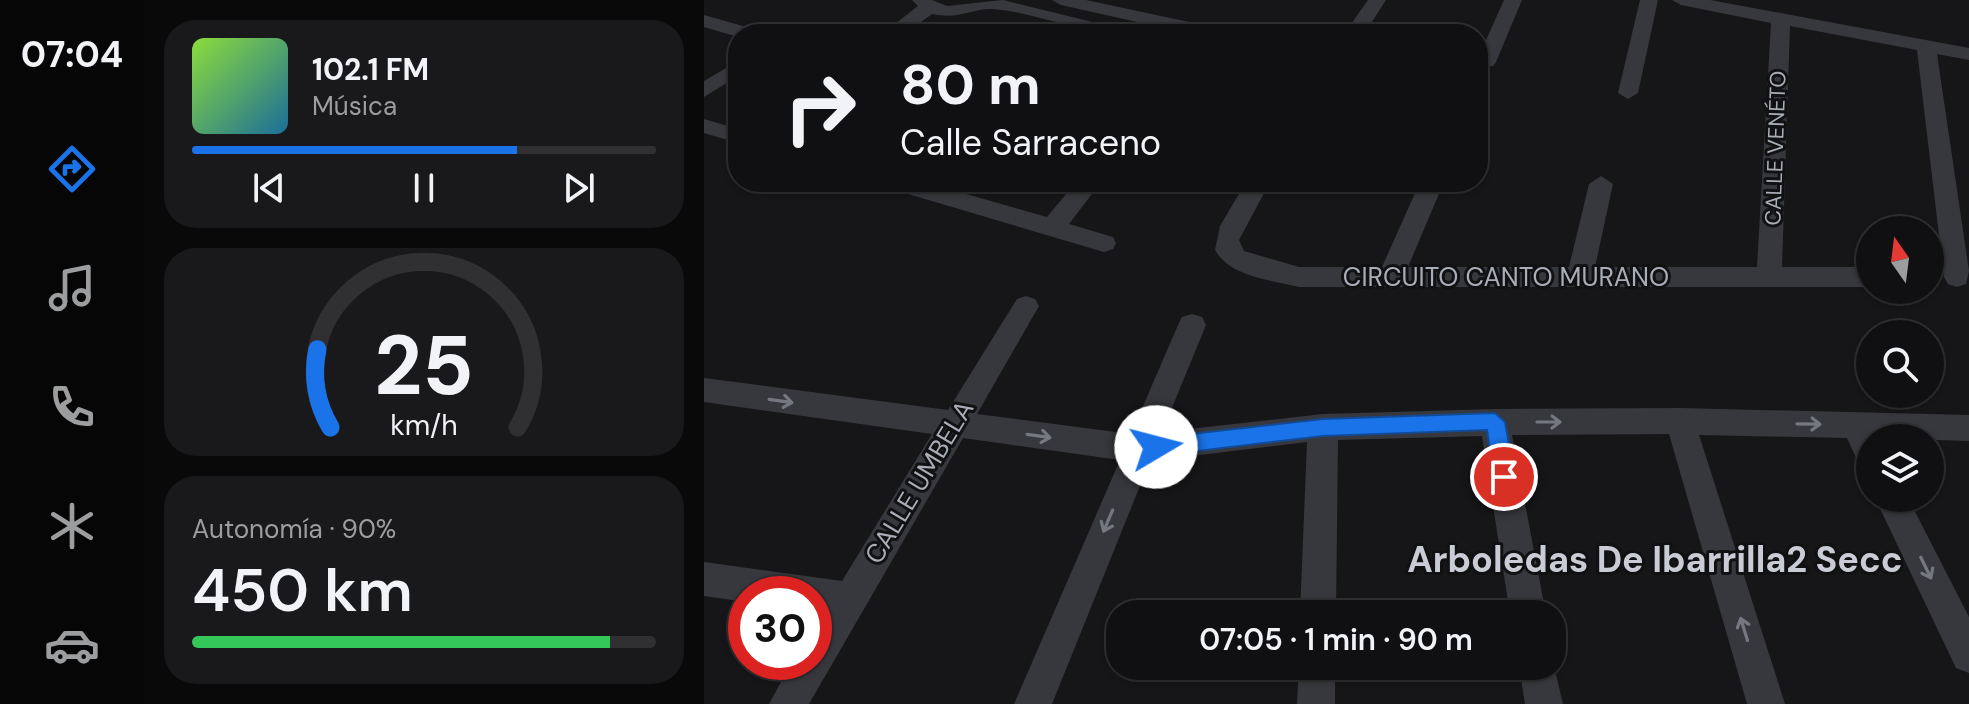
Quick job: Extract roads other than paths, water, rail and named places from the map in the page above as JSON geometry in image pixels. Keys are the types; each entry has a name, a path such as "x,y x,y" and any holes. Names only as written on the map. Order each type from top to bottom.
{"street":[{"path":"1061,0 1171,24"},
{"path":"1361,24 1377,0"},
{"path":"1488,57 1513,0"},
{"path":"1628,93 1649,0"},
{"path":"1681,0 1969,54"},
{"path":"931,24 949,11 992,2 1079,24"},
{"path":"903,24 925,4 949,11"},
{"name":"CALLE VENÉTO","path":"1769,277 1781,18"},
{"path":"704,21 728,28"},
{"path":"1926,46 1963,277"},
{"path":"704,91 728,74"},
{"path":"704,126 728,133"},
{"path":"1580,277 1601,184"},
{"path":"934,192 1104,243"},
{"path":"1052,228 1081,192"},
{"name":"CIRCUITO CANTO MURANO","path":"1252,192 1225,240 1233,258 1299,277 1856,277"},
{"path":"1391,277 1428,192"},
{"name":"CALLE UMBELA","path":"832,628 1026,306"},
{"path":"1033,704 1192,325"},
{"path":"704,390 1138,449 1323,427 1680,421 1856,425"},
{"path":"1680,421 1766,704"},
{"path":"1495,422 1526,600"},
{"path":"1318,600 1323,427"},
{"path":"1944,427 1969,428"},
{"path":"1898,512 1969,655"},
{"path":"704,579 849,599"},
{"name":"CALLE UMBELA","path":"788,704 802,680"},
{"path":"1316,704 1317,680"},
{"path":"1540,680 1544,704"}],"district":[{"name":"Arboledas De Ibarrilla2 Secc","path":"1655,559"}]}
